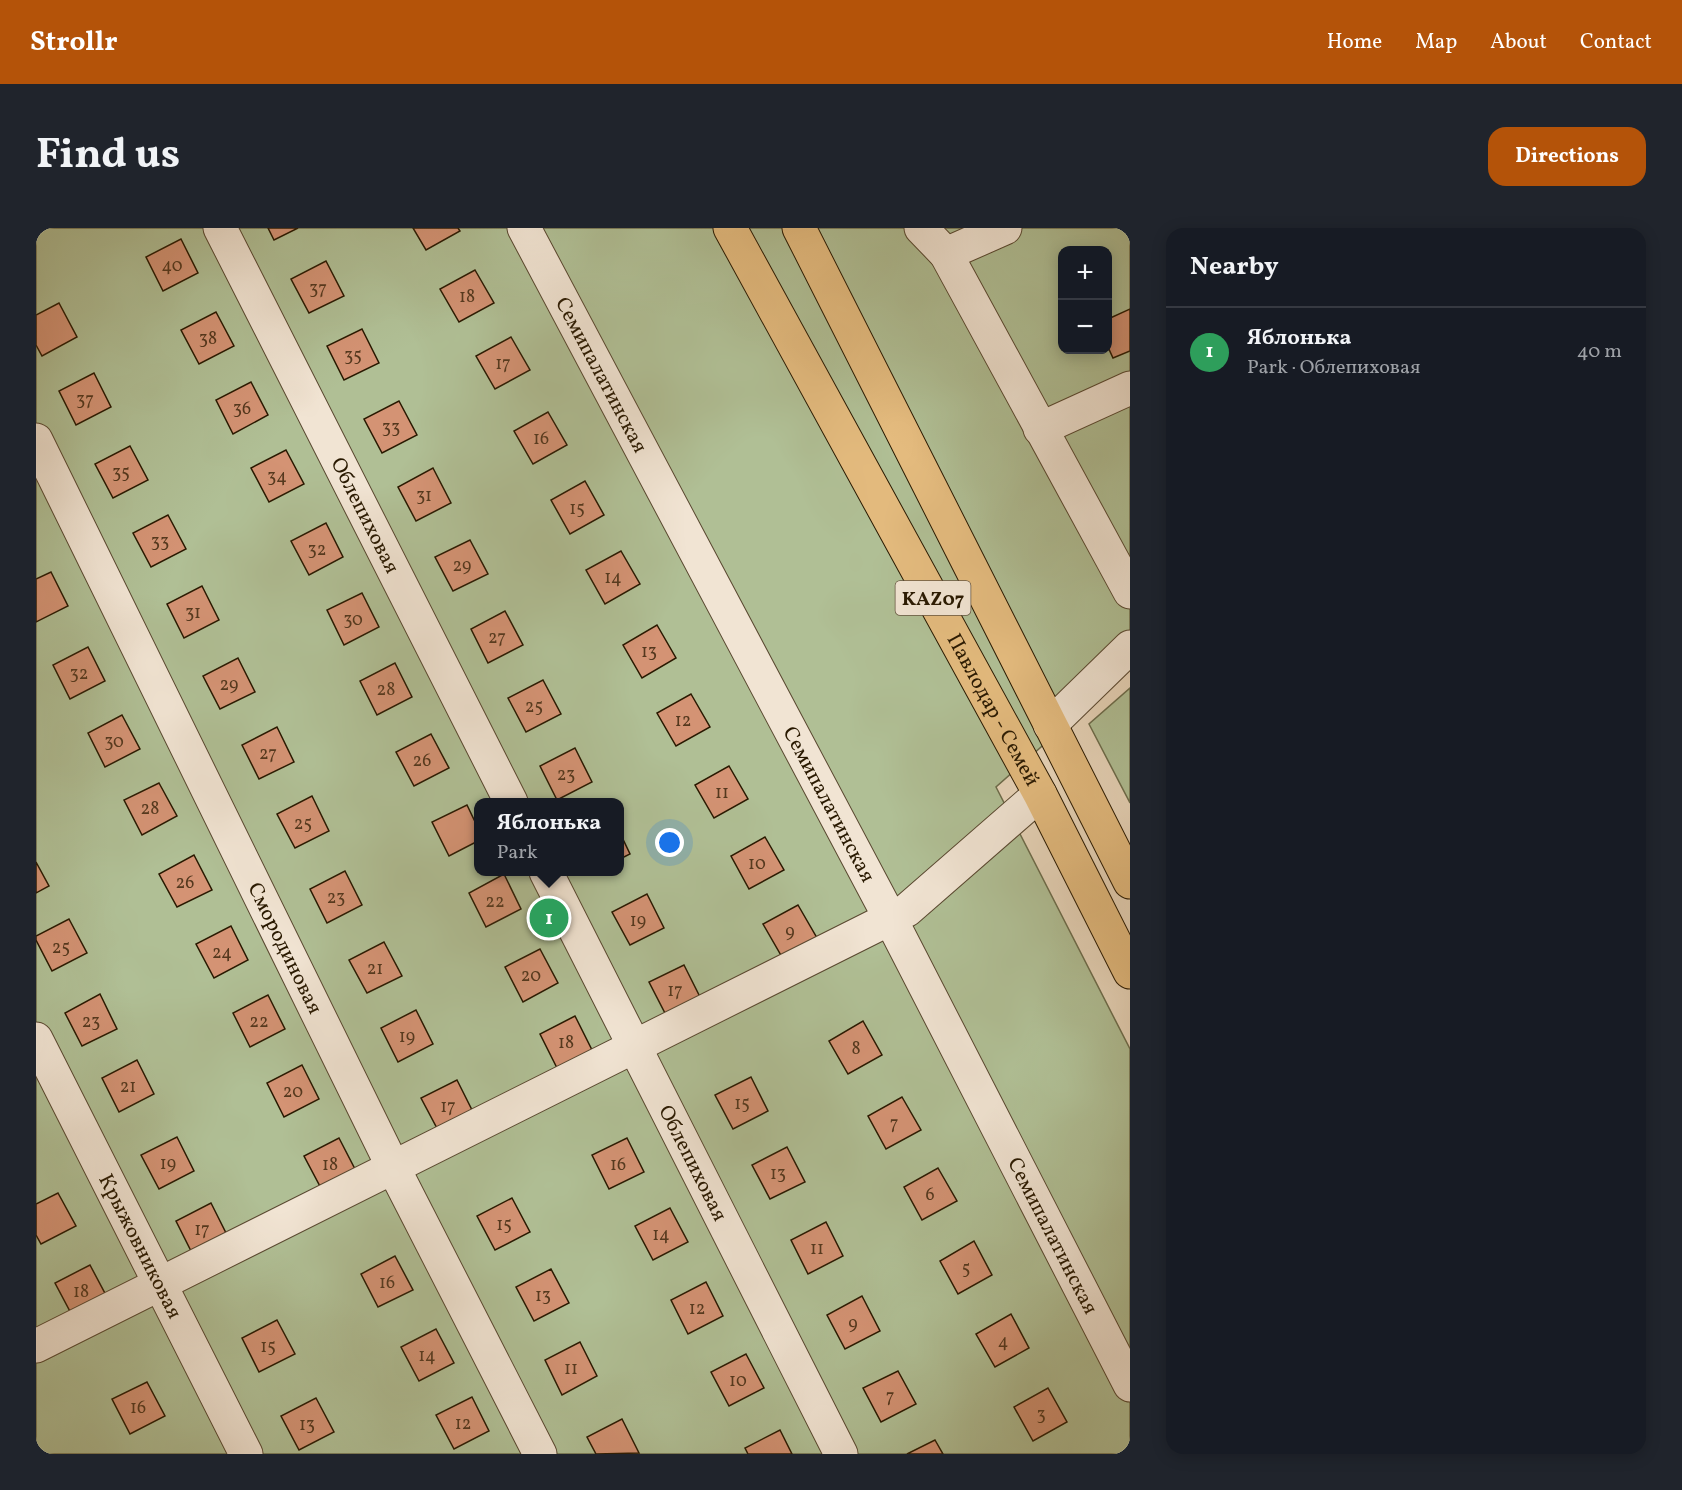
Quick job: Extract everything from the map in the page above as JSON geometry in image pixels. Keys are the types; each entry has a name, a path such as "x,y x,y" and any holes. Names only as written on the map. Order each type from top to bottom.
{"highway":[{"name":"Павлодар - Семей","path":"730,228 1040,794 1130,972"},
{"name":"Павлодар - Семей","path":"802,229 1130,882"}],"street":[{"name":"Облепиховая","path":"220,228 509,798"},
{"name":"Семипалатинская","path":"524,228 890,918 1130,1385"},
{"path":"921,228 946,254 1130,592"},
{"path":"946,254 1005,228"},
{"path":"1040,429 1130,388"},
{"name":"Смородиновая","path":"36,440 393,1167 540,1454"},
{"path":"1050,725 1130,647"},
{"path":"36,1346 907,909 1040,794"},
{"name":"Облепиховая","path":"548,876 841,1454"},
{"name":"Крыжовниковая","path":"36,1039 246,1454"}],"green space":[{"path":"36,228 1130,228 1130,668 996,787 1130,1049 1130,1454 36,1454"},
{"path":"1130,688 1130,803 1089,724"}],"building":[{"path":"268,228 298,228 274,240"},
{"path":"413,228 458,228 460,231 426,250"},
{"path":"181,239 198,273 163,291 146,257"},
{"path":"326,261 344,296 309,313 291,279"},
{"path":"475,270 494,303 459,322 440,289"},
{"path":"59,303 77,337 42,356 36,345 36,315"},
{"path":"1130,309 1130,351 1113,358 1111,354 1112,317"},
{"path":"216,312 234,346 199,364 181,330"},
{"path":"362,329 379,363 344,380 327,346"},
{"path":"511,337 530,370 495,389 476,356"},
{"path":"94,373 111,407 76,425 59,391"},
{"path":"251,382 268,415 233,434 216,400"},
{"path":"399,401 417,435 382,453 364,419"},
{"path":"548,412 567,445 533,464 514,431"},
{"path":"130,446 148,480 113,498 95,464"},
{"path":"286,450 304,484 269,502 251,468"},
{"path":"433,468 451,503 416,521 398,487"},
{"path":"585,481 604,515 570,534 551,500"},
{"path":"168,515 186,549 151,567 133,533"},
{"path":"326,523 343,557 309,575 291,541"},
{"path":"470,540 488,574 453,591 435,557"},
{"path":"621,551 640,584 605,604 586,570"},
{"path":"51,572 68,606 36,622 36,579"},
{"path":"202,586 219,620 184,638 167,604"},
{"path":"362,593 379,627 344,645 327,610"},
{"path":"505,611 523,645 488,663 471,629"},
{"path":"657,625 676,658 642,678 623,645"},
{"path":"88,647 105,681 70,699 53,665"},
{"path":"238,658 255,692 220,709 203,676"},
{"path":"395,663 412,697 377,715 360,681"},
{"path":"543,680 561,714 526,732 508,698"},
{"path":"691,694 710,727 676,746 657,713"},
{"path":"122,715 140,749 105,767 88,733"},
{"path":"277,727 294,762 259,779 242,745"},
{"path":"431,734 449,768 414,786 396,752"},
{"path":"575,748 592,782 561,798 556,798 540,766"},
{"path":"729,766 748,799 714,818 695,785"},
{"path":"159,783 177,816 142,835 124,800"},
{"path":"312,796 329,831 295,848 277,814"},
{"path":"467,805 474,820 474,843 449,856 432,822"},
{"path":"765,837 784,870 749,889 731,856"},
{"path":"624,841 630,854 624,857"},
{"path":"194,855 212,890 177,907 159,874"},
{"path":"36,862 49,886 36,893"},
{"path":"345,871 362,905 327,923 310,889"},
{"path":"500,876 505,876 521,909 486,927 469,893"},
{"path":"647,894 664,928 630,945 612,912"},
{"path":"798,905 817,938 782,957 763,924"},
{"path":"69,919 87,953 52,971 36,936"},
{"path":"231,926 248,960 214,978 196,944"},
{"path":"384,942 402,976 367,993 349,960"},
{"path":"540,949 558,983 523,1002 505,967"},
{"path":"684,965 701,999 667,1017 649,982"},
{"path":"100,994 117,1029 82,1046 65,1013"},
{"path":"268,995 285,1029 250,1047 233,1013"},
{"path":"416,1010 433,1044 398,1062 381,1028"},
{"path":"575,1016 592,1050 557,1068 540,1034"},
{"path":"863,1021 882,1055 848,1074 829,1041"},
{"path":"137,1060 154,1094 119,1112 102,1078"},
{"path":"302,1065 319,1099 284,1117 267,1083"},
{"path":"751,1077 768,1111 733,1129 715,1095"},
{"path":"457,1080 474,1114 439,1132 421,1098"},
{"path":"902,1097 921,1130 886,1149 868,1116"},
{"path":"177,1137 194,1171 159,1189 141,1155"},
{"path":"339,1138 357,1173 322,1190 304,1156"},
{"path":"627,1138 644,1172 609,1189 592,1155"},
{"path":"787,1147 805,1182 770,1199 752,1165"},
{"path":"938,1168 957,1201 922,1220 904,1187"},
{"path":"58,1193 76,1226 41,1244 36,1235 36,1204"},
{"path":"512,1198 530,1232 495,1250 477,1216"},
{"path":"211,1203 228,1237 193,1255 176,1221"},
{"path":"670,1208 688,1242 653,1260 635,1226"},
{"path":"826,1222 843,1256 808,1274 791,1240"},
{"path":"974,1241 992,1275 958,1294 940,1261"},
{"path":"395,1256 413,1290 378,1307 361,1274"},
{"path":"90,1265 108,1299 73,1317 55,1283"},
{"path":"551,1269 569,1303 534,1321 516,1287"},
{"path":"706,1282 723,1316 688,1334 671,1300"},
{"path":"862,1296 880,1331 845,1349 827,1315"},
{"path":"1011,1314 1029,1348 995,1367 976,1334"},
{"path":"277,1320 295,1354 259,1372 242,1338"},
{"path":"436,1329 454,1363 419,1381 401,1347"},
{"path":"580,1342 597,1376 562,1395 545,1360"},
{"path":"746,1354 764,1388 729,1406 711,1372"},
{"path":"898,1371 916,1404 881,1422 863,1388"},
{"path":"147,1382 165,1416 130,1434 112,1399"},
{"path":"1048,1388 1067,1422 1033,1441 1014,1407"},
{"path":"472,1397 489,1431 454,1449 436,1415"},
{"path":"316,1398 334,1432 299,1450 281,1416"},
{"path":"622,1419 639,1453 596,1454 587,1437"},
{"path":"780,1430 792,1454 748,1454 745,1448"},
{"path":"935,1440 943,1454 907,1454"}],"place":[{"name":"Яблонька","path":"549,918"}]}
